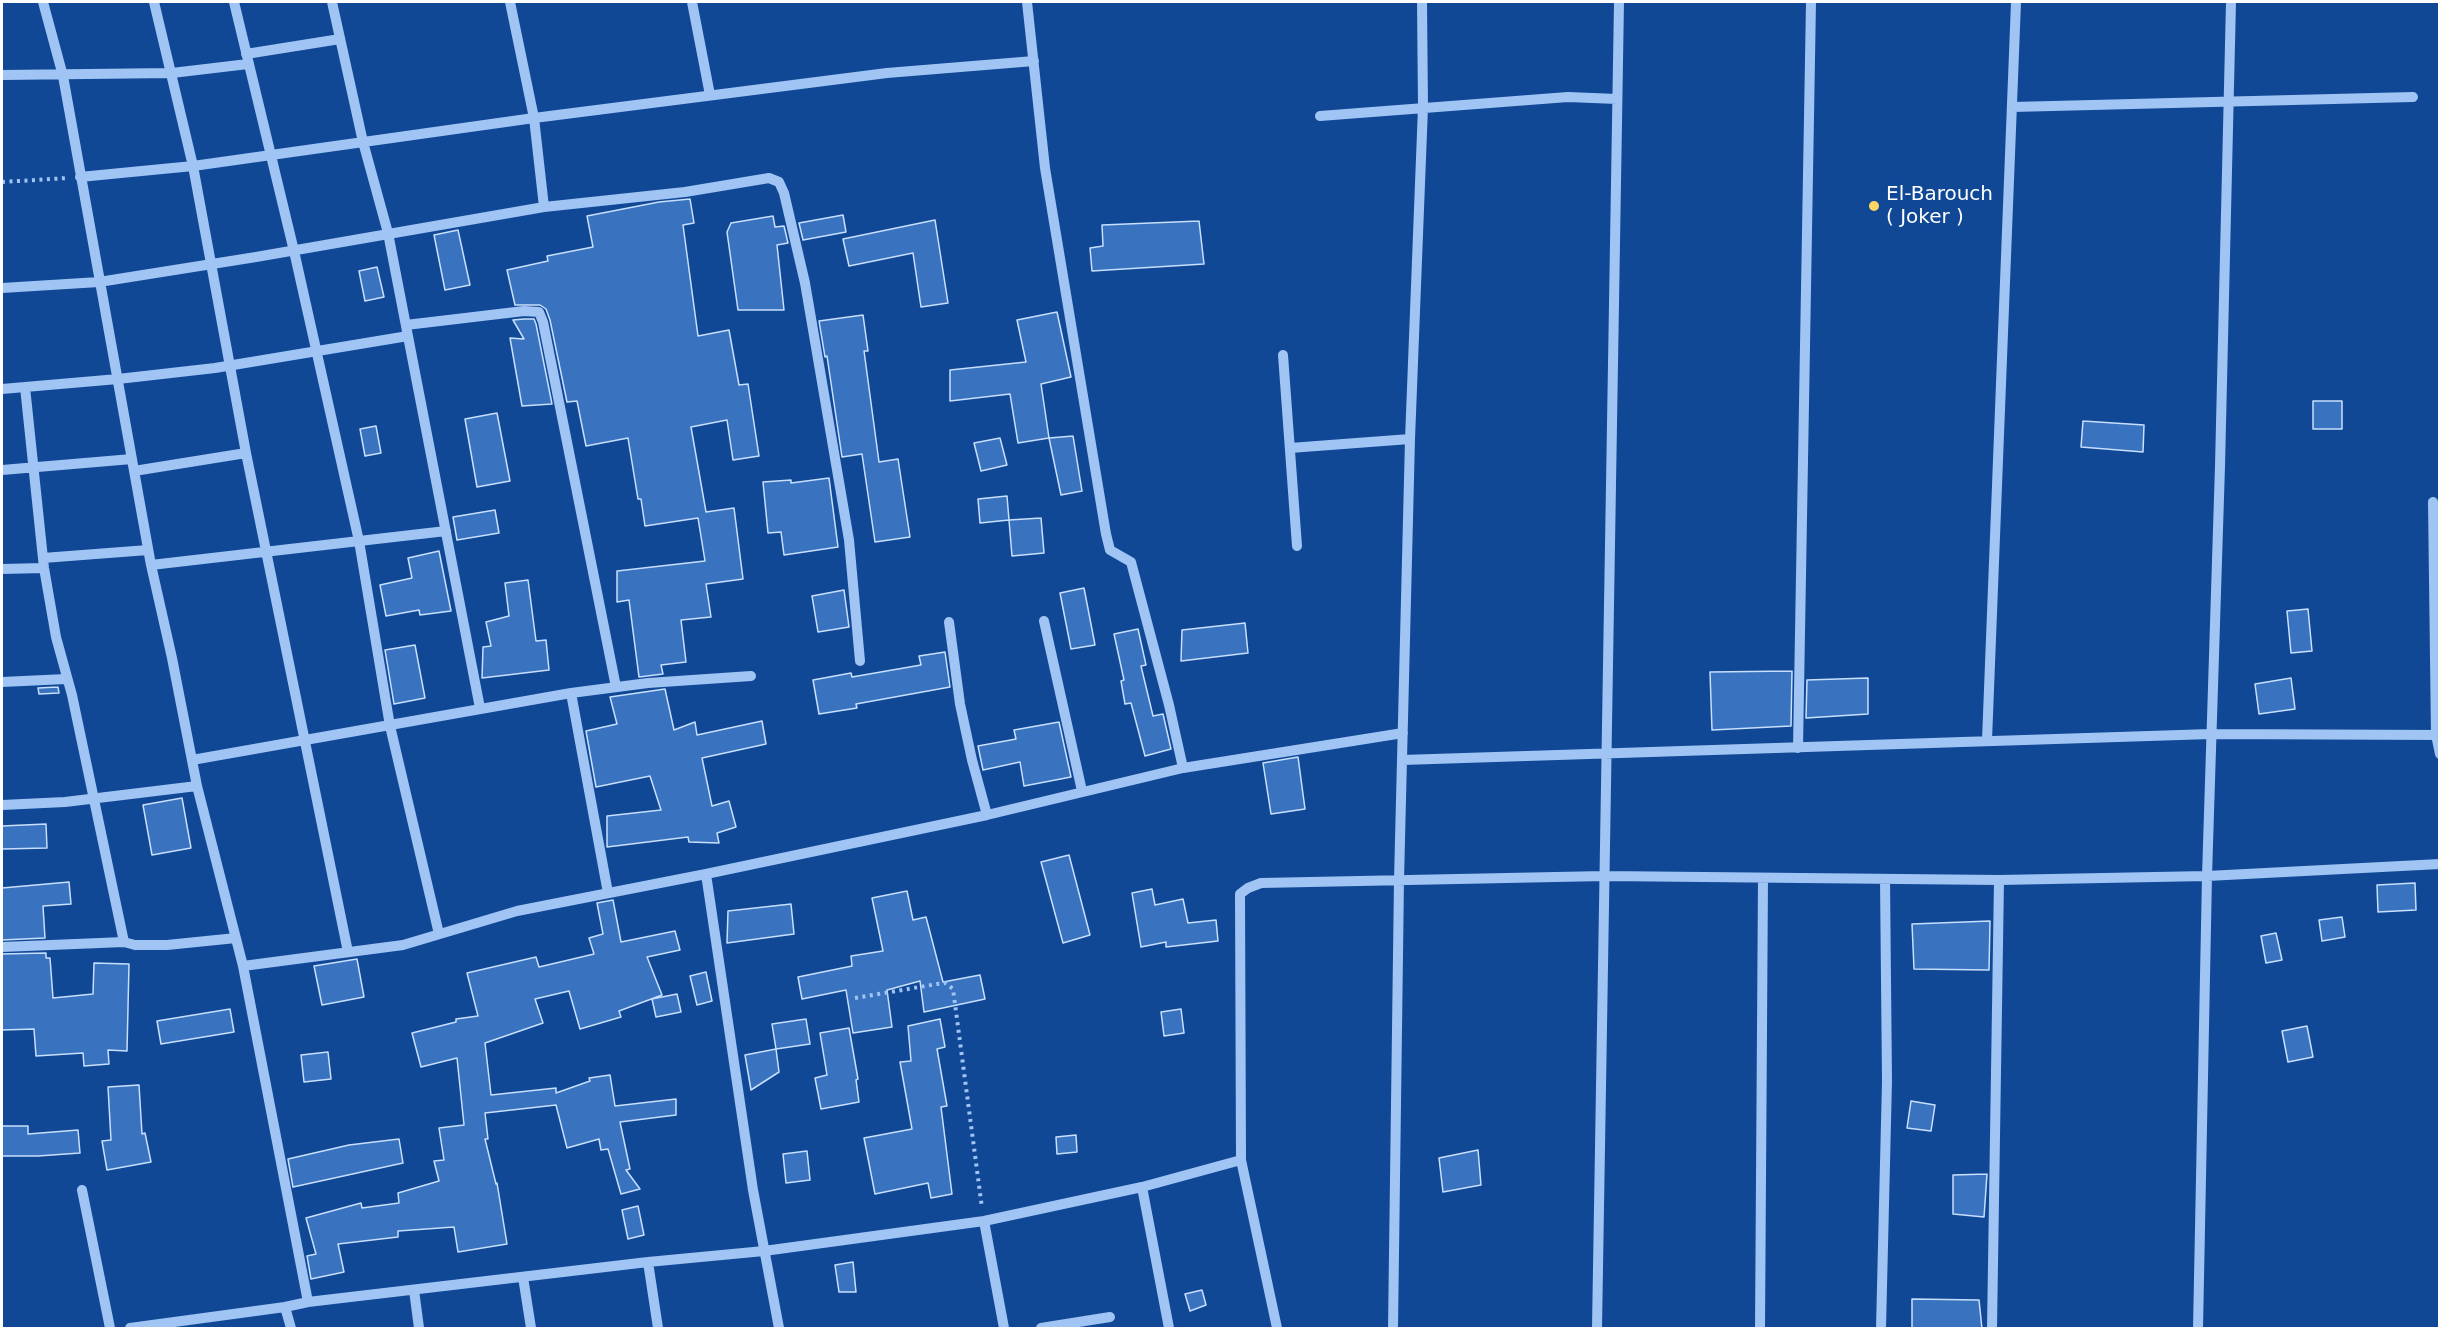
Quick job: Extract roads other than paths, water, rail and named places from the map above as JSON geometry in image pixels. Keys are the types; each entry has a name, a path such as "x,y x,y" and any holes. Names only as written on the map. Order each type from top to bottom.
{"street":[{"path":"43,2 63,76 151,565 197,786 243,966 308,1302"},
{"path":"154,2 193,166 246,453 307,740 324,838 348,952"},
{"path":"234,2 294,251 359,541 390,726 439,934"},
{"path":"332,2 363,142 388,233 480,708"},
{"path":"510,2 534,118 544,207"},
{"path":"692,2 710,95"},
{"path":"1026,2 1046,168 1106,534 1110,550 1115,555 1131,562 1169,705 1183,768"},
{"path":"1394,1329 1399,880 1410,439 1423,107 1422,2"},
{"path":"1597,1329 1619,2"},
{"path":"1798,748 1811,2"},
{"path":"1987,740 2016,2"},
{"path":"2198,1329 2206,876 2230,2"},
{"path":"2,75 172,73 340,39"},
{"path":"80,177 193,166 534,118 888,73 1034,61"},
{"path":"1320,116 1568,97 1617,99"},
{"path":"2012,107 2413,97"},
{"path":"2,288 99,282 294,251 544,207 685,192 769,178 779,182 784,193 805,283 849,540 860,661"},
{"path":"406,325 524,311 539,312 543,321 616,687"},
{"path":"2,389 118,379 230,365 408,336"},
{"path":"1283,355 1297,546"},
{"path":"25,387 44,563 66,680 94,798 124,942"},
{"path":"1290,448 1410,439"},
{"path":"134,471 246,453"},
{"path":"2,470 132,459"},
{"path":"2433,502 2439,754"},
{"path":"151,565 446,531"},
{"path":"2,569 148,550"},
{"path":"1044,621 1082,791"},
{"path":"949,622 960,704 987,815"},
{"path":"192,760 571,693 648,683 751,676"},
{"path":"2,682 66,680"},
{"path":"571,693 608,893"},
{"path":"243,966 402,945 518,911 987,815 1183,768 1403,733"},
{"path":"1402,760 2211,734 2438,735"},
{"path":"2,805 94,798 197,786"},
{"path":"1277,1329 1240,1160 1240,894 1248,888 1261,883 1605,876 1999,880 2206,876 2439,864"},
{"path":"706,874 764,1251 779,1329"},
{"path":"1760,1329 1763,878"},
{"path":"1881,1329 1887,1081 1885,879"},
{"path":"1992,1329 1999,880"},
{"path":"2,947 124,942 135,945 167,945 236,938"},
{"path":"130,1329 308,1302 648,1262 764,1251 984,1221 1142,1187 1240,1160"},
{"path":"1142,1187 1169,1329"},
{"path":"82,1190 110,1329"},
{"path":"984,1221 1004,1329"},
{"path":"648,1262 658,1329"},
{"path":"523,1277 531,1329"},
{"path":"414,1290 419,1329"},
{"path":"285,1307 291,1329"},
{"path":"1041,1329 1110,1317"}],"place":[{"name":"El-Barouch ( Joker )","path":"1874,206"}]}
